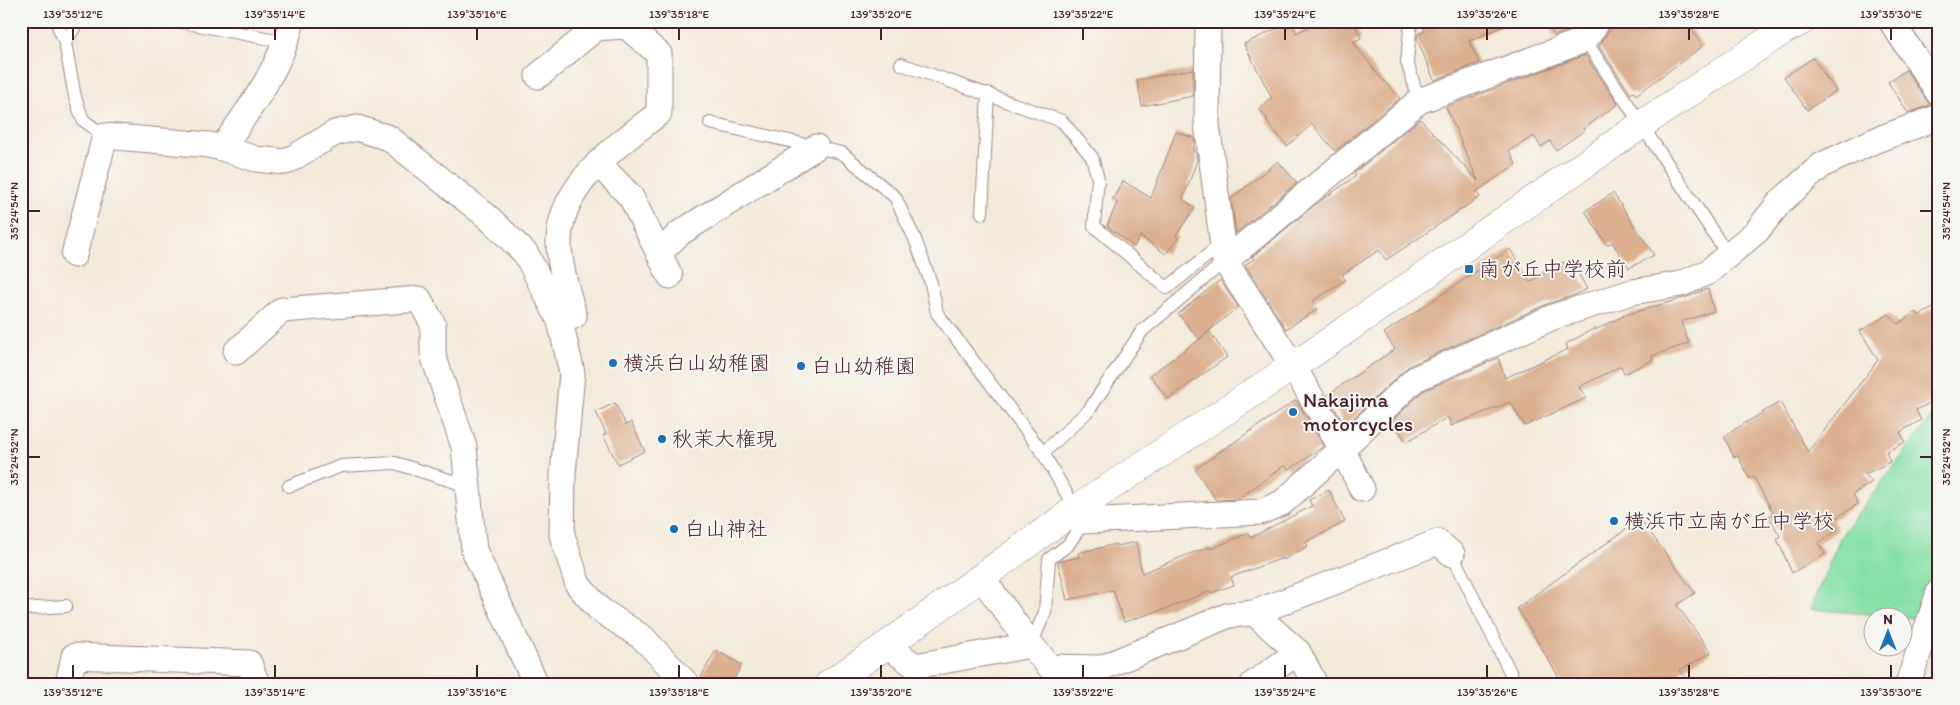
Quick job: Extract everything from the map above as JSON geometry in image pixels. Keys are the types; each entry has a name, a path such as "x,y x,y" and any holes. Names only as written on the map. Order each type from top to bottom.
{"street":[{"path":"1208,21 1207,124 1224,252 1342,449 1362,489"},
{"path":"829,684 981,577 1076,515 1642,125 1784,30 1802,21"},
{"path":"1891,21 1939,94"},
{"path":"538,76 596,28 626,26 659,54 659,113 609,152 583,179 571,198 560,228 559,255 574,316 560,321"},
{"path":"1224,252 1419,101 1591,31"},
{"path":"222,148 262,91 289,32"},
{"path":"1076,515 1260,512 1282,503 1415,380 1553,317 1632,292 1681,284 1708,272 1757,231 1780,202 1822,166 1876,140 1939,117"},
{"path":"74,255 105,136 222,148 256,159 286,162 335,133 357,128 389,138 489,218 526,254 560,321 572,373 563,474 562,535 578,585 599,610 643,638 687,684"},
{"path":"659,253 680,233 816,147"},
{"path":"598,163 631,197 670,276"},
{"path":"236,352 282,310 420,299 433,324 433,355 464,447 474,550 536,684"},
{"path":"981,577 1050,667 1101,668 1229,615 1254,613 1438,542 1452,554"},
{"path":"1908,684 1939,592"},
{"path":"1254,613 1298,652 1315,684"},
{"path":"887,644 915,666 1031,644"},
{"path":"1253,684 1298,652"},
{"path":"68,684 74,656 249,663 257,684"}],"lane":[{"path":"56,21 65,43 75,97 83,120 105,136"},
{"path":"65,43 78,21"},
{"path":"177,21 289,32"},
{"path":"1411,21 1407,62 1419,101"},
{"path":"1591,31 1642,125 1728,255"},
{"path":"901,64 988,93 1062,121 1092,157 1098,179 1094,226 1168,288 1224,252"},
{"path":"982,213 988,93"},
{"path":"710,123 842,153 895,196 915,239 931,283 937,313 1043,453 1076,515 1068,545 1049,559 1045,612 1031,644"},
{"path":"1043,453 1089,410 1142,331 1224,252"},
{"path":"289,486 341,466 395,463 468,486"},
{"path":"1452,554 1515,682"},
{"path":"21,609 66,606"}],"green space":[{"path":"1939,407 1939,569 1923,592 1914,618 1912,618 1912,608 1862,608 1862,614 1810,609 1841,536"}],"building":[{"path":"1322,21 1354,21 1361,38 1353,42 1380,77 1400,98 1335,151 1312,124 1287,146 1266,121 1268,120 1259,109 1272,98 1244,44 1284,25 1286,28 1293,25 1296,33"},
{"path":"1421,21 1515,21 1469,41 1479,63 1434,80 1417,39 1418,34 1425,31"},
{"path":"1547,21 1580,21 1576,28 1554,36"},
{"path":"1612,21 1686,21 1703,46 1636,95 1633,92 1631,94 1599,46 1610,29"},
{"path":"1585,55 1618,104 1556,150 1550,141 1541,147 1534,136 1509,151 1516,164 1476,192 1480,197 1386,260 1379,250 1342,275 1346,280 1313,301 1318,309 1286,329 1245,265 1254,259 1252,257 1316,204 1356,176 1354,173 1420,119 1478,181 1446,107"},
{"path":"1813,58 1836,91 1807,110 1784,77"},
{"path":"1193,69 1193,96 1142,106 1137,80"},
{"path":"1906,70 1930,105 1908,113 1888,82"},
{"path":"1176,132 1194,138 1193,150 1196,152 1197,161 1183,199 1195,208 1176,235 1178,238 1166,254 1140,236 1134,247 1107,226 1117,203 1113,199 1123,181 1151,198"},
{"path":"1278,161 1297,183 1236,233 1231,199"},
{"path":"1613,193 1654,255 1629,268 1612,242 1607,245 1585,211"},
{"path":"1510,249 1530,282 1563,262 1566,265 1572,262 1587,289 1547,304 1409,366 1345,426 1327,395 1395,349 1384,333"},
{"path":"1220,280 1238,307 1199,339 1178,314"},
{"path":"1708,289 1714,311 1681,322 1689,343 1652,356 1653,360 1624,374 1621,366 1579,387 1586,398 1525,426 1510,402 1451,426 1448,417 1406,442 1393,420 1423,391 1498,358 1505,378 1568,349 1566,344 1595,328 1595,330 1625,315"},
{"path":"1939,305 1939,398 1916,410 1921,420 1900,432 1905,442 1886,452 1890,462 1865,474 1872,482 1853,494 1858,504 1833,520 1838,530 1818,543 1825,554 1792,573 1777,539 1780,536 1769,517 1773,513 1754,477 1749,478 1738,456 1734,457 1724,436 1780,402 1808,452 1878,360 1860,331 1889,314 1898,324 1915,312 1920,315"},
{"path":"1210,332 1227,357 1168,399 1150,375"},
{"path":"1296,400 1324,446 1289,470 1285,465 1238,499 1216,500 1195,469"},
{"path":"615,403 626,425 631,422 645,451 618,464 603,435 606,434 596,412"},
{"path":"1329,490 1345,522 1306,542 1308,546 1283,560 1283,558 1231,577 1234,585 1211,593 1210,591 1168,608 1124,622 1113,590 1067,600 1058,562 1079,557 1078,553 1116,544 1117,546 1136,542 1142,573 1192,553 1210,547 1211,549 1248,533 1250,538 1312,506 1309,500"},
{"path":"1640,519 1695,593 1677,605 1711,653 1680,670 1690,684 1563,684 1517,608"},
{"path":"716,650 742,665 731,684 701,684 700,679"}],"place":[{"name":"南が丘中学校前","path":"1469,269"},
{"name":"横浜白山幼稚園","path":"613,363"},
{"name":"白山幼稚園","path":"801,366"},
{"name":"Nakajima motorcycles","path":"1293,412"},
{"name":"秋茉大権現","path":"662,439"},
{"name":"横浜市立南が丘中学校","path":"1614,521"},
{"name":"白山神社","path":"674,529"}]}
